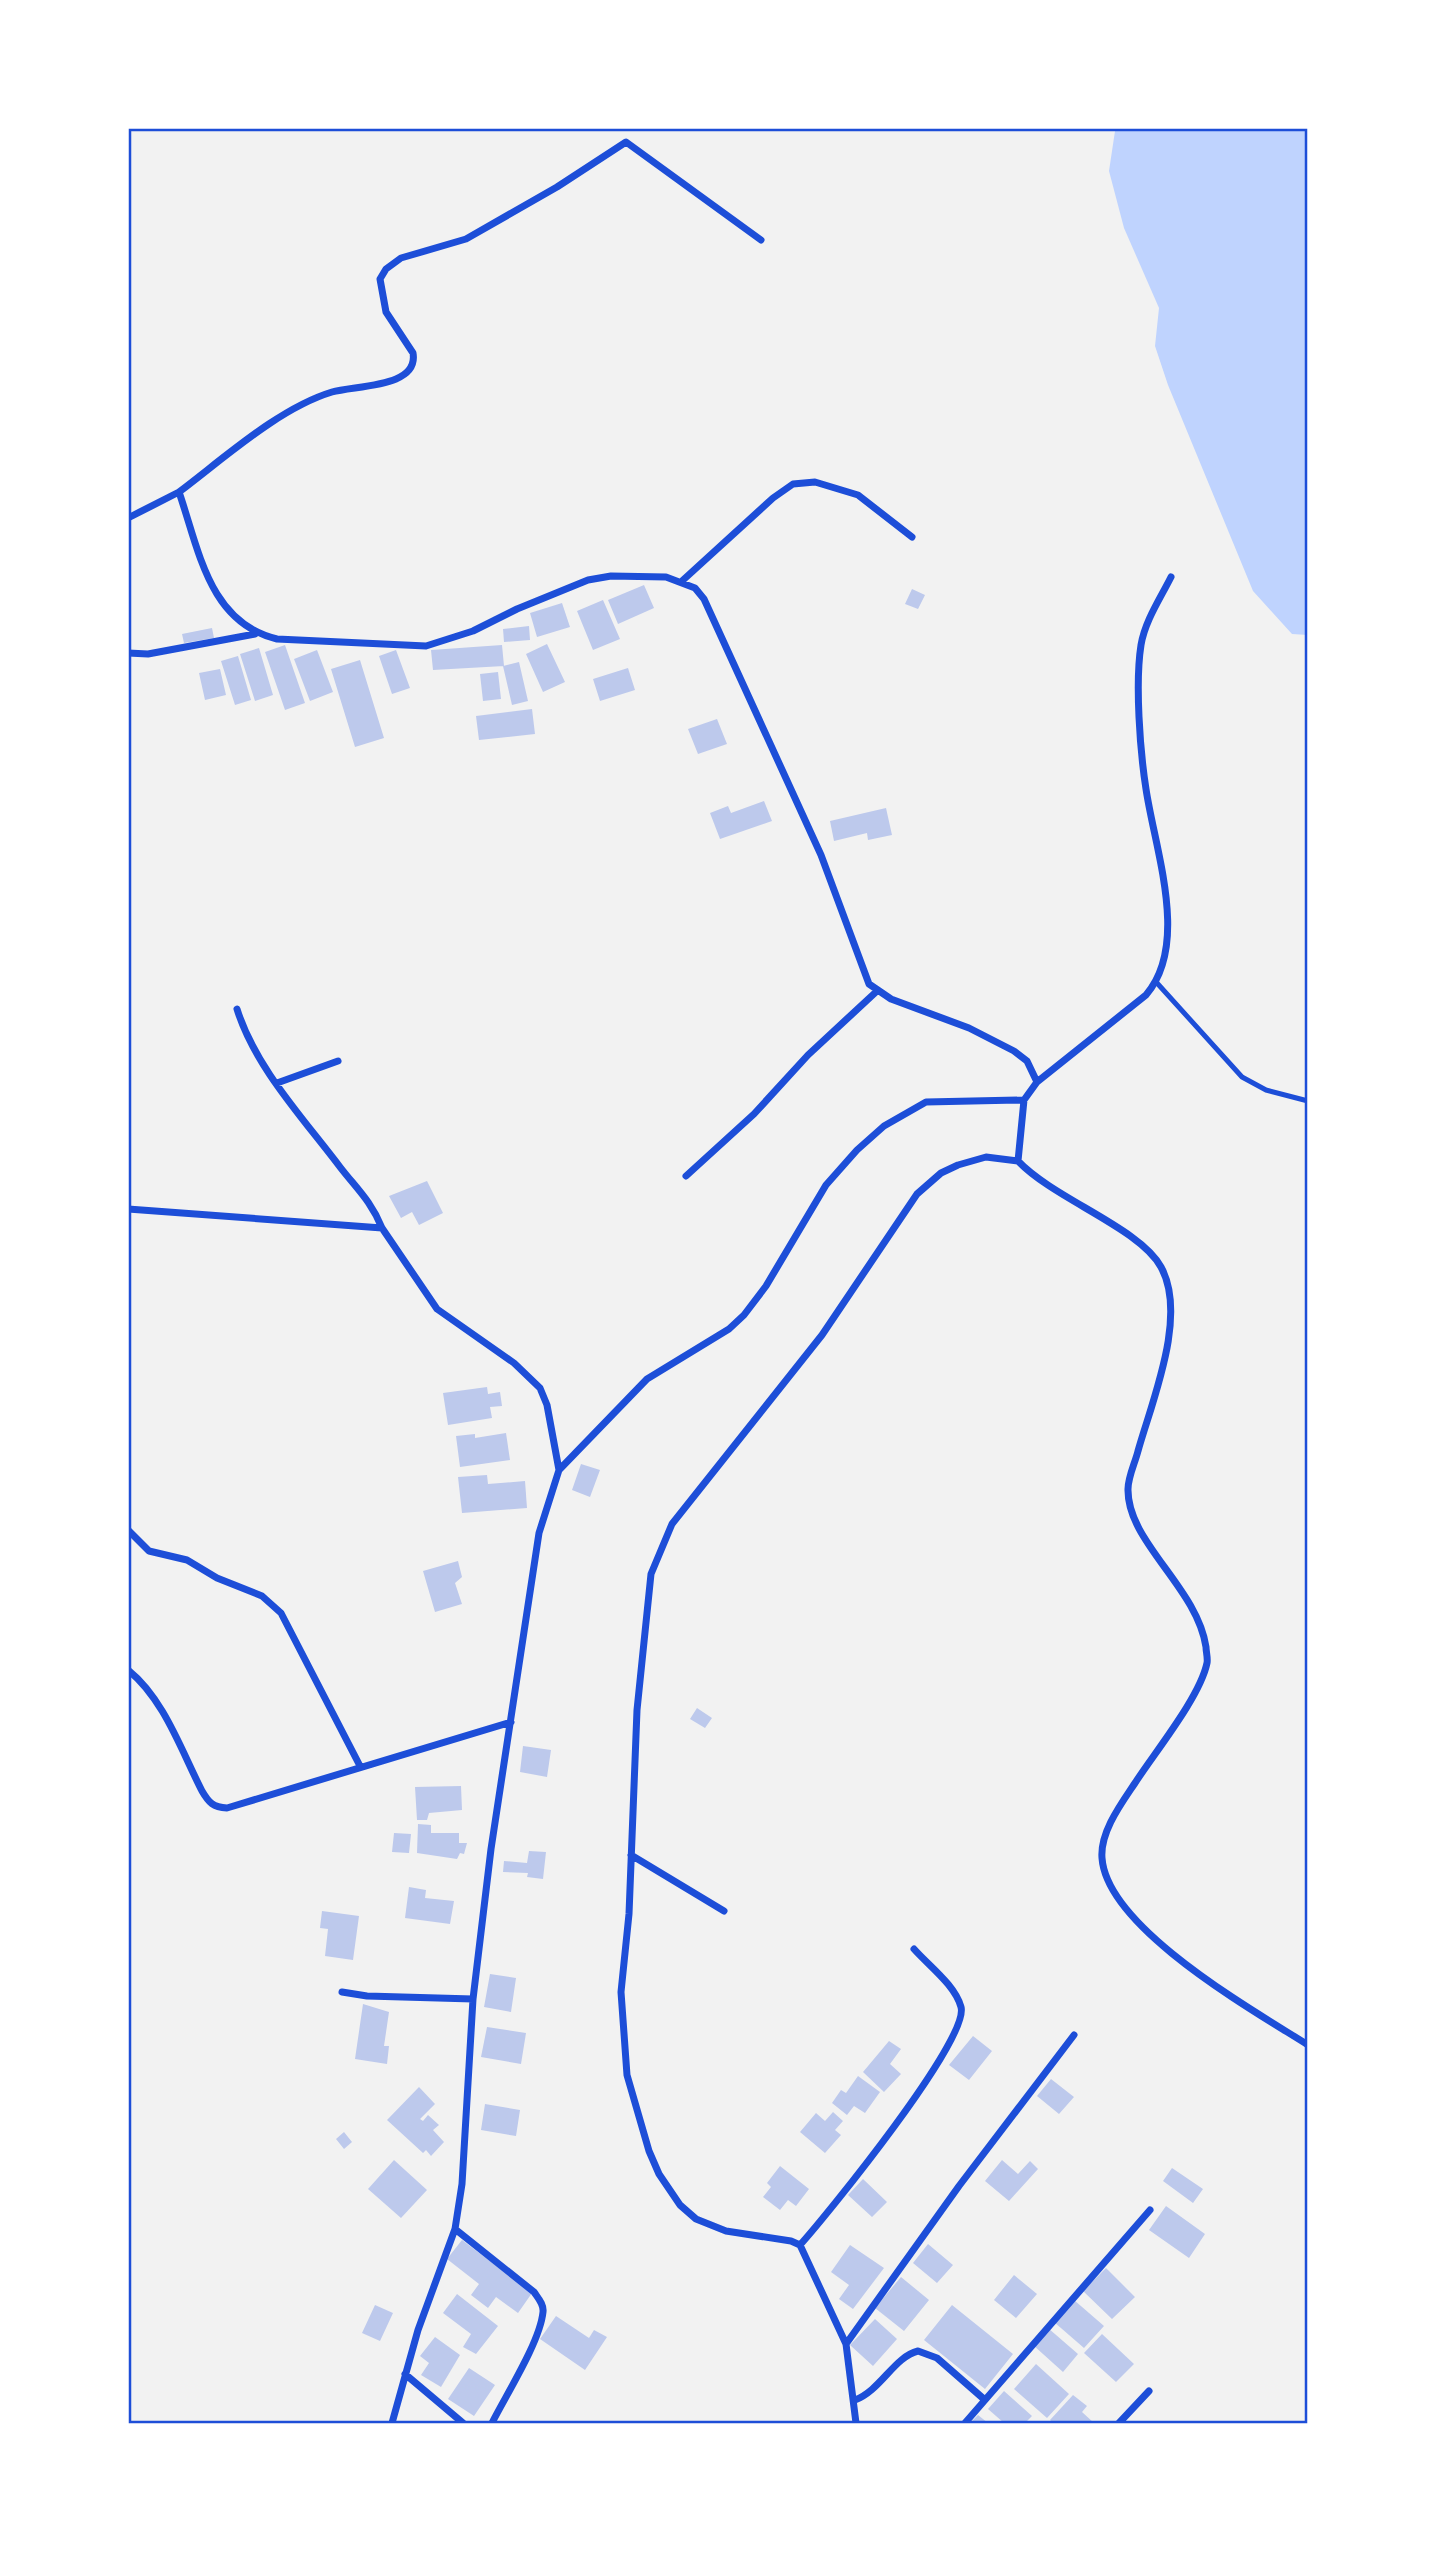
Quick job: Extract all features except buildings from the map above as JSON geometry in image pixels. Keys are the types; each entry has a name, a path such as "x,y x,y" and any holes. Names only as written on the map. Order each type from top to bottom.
{"street":[{"path":"128,518 179,492 265,428 309,401 359,385 404,378 412,370 413,353 386,312 380,279 386,269 401,258 466,239 557,187 626,142 761,240"},
{"path":"682,581 773,498 793,484 815,482 858,495 912,537"},
{"path":"179,492 212,587 233,617 255,634"},
{"path":"128,653 148,654 255,634 307,643 426,646 473,631 517,609 588,580 630,574 682,581 695,588 704,599 821,855 861,971 877,991 969,1028 1014,1051 1027,1061 1037,1082"},
{"path":"1018,1161 1024,1100 1037,1082 1139,1001 1157,982 1166,958 1168,929 1145,786 1139,679 1141,646 1147,624 1171,578"},
{"path":"687,1176 754,1114 808,1055 877,991"},
{"path":"237,1009 249,1042 345,1174 366,1195 382,1228 437,1309 514,1363 540,1388 547,1405 559,1469"},
{"path":"277,1083 338,1061"},
{"path":"393,2423 405,2374 455,2229 462,2183 473,1999 491,1849 539,1533 559,1469 647,1379 729,1329 744,1315 766,1286 826,1185 857,1150 884,1126 926,1102 1024,1100"},
{"path":"856,2423 846,2344 800,2245 792,2241 726,2231 696,2219 680,2205 654,2163 632,2096 623,2045 621,1992 631,1854 637,1710 651,1574 672,1524 822,1335 917,1194 941,1173 958,1164 986,1157 1018,1161 1045,1185 1126,1233 1160,1264 1170,1287 1171,1322 1164,1356 1128,1488 1133,1518 1195,1607 1204,1633 1208,1662 1191,1698 1122,1803 1106,1835 1102,1855 1105,1876 1120,1900 1154,1938 1206,1980 1308,2045"},
{"path":"128,1209 283,1218 382,1228"},
{"path":"128,1530 149,1551 187,1560 217,1578 262,1596 281,1613 360,1766"},
{"path":"128,1670 142,1681 160,1707 202,1791 209,1803 216,1807 227,1808 511,1722"},
{"path":"631,1854 724,1911"},
{"path":"800,2245 938,2066 962,2018 962,2008 954,1992 914,1949"},
{"path":"341,1992 367,1996 473,1999"},
{"path":"846,2344 959,2186 1073,2035"},
{"path":"965,2423 1150,2210"},
{"path":"455,2229 534,2292 543,2305 543,2313 530,2347 492,2423"},
{"path":"855,2400 869,2395 901,2361 918,2351 937,2358 985,2400"},
{"path":"405,2374 463,2423"},
{"path":"1119,2423 1149,2391"}],"lane":[{"path":"1157,982 1242,1077 1266,1090 1308,1101"}],"water":[{"path":"1119,128 1308,128 1308,635 1292,634 1253,591 1168,385 1155,346 1159,308 1124,228 1109,171 1115,131"}]}
